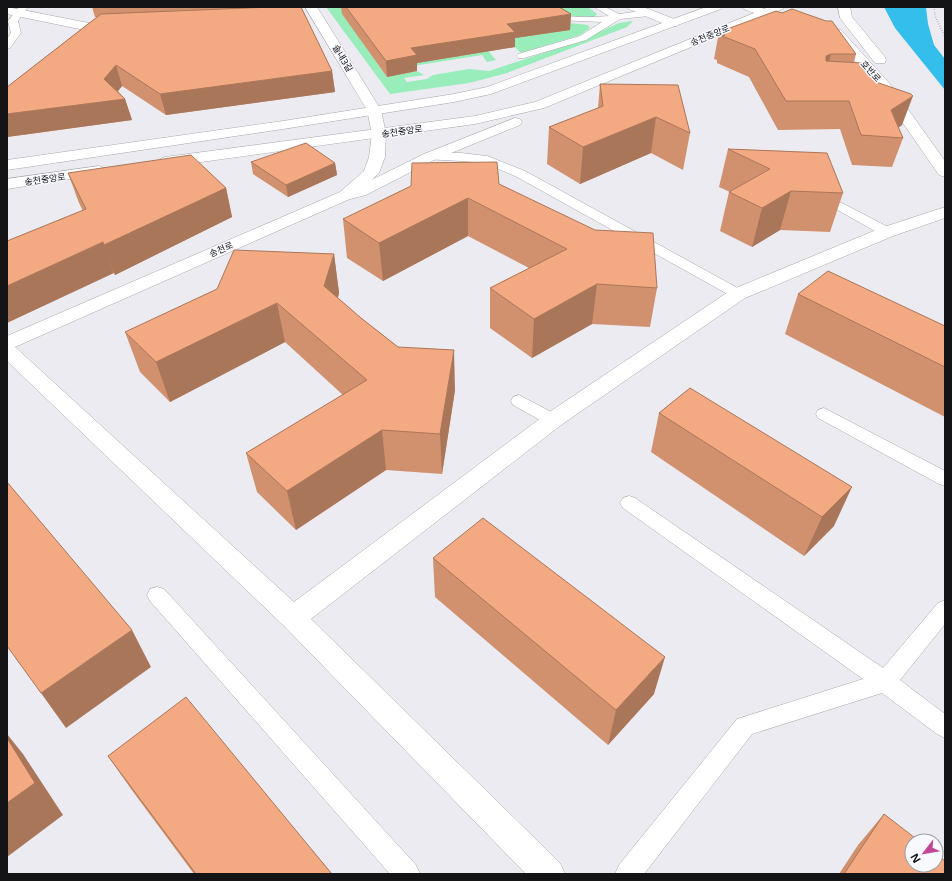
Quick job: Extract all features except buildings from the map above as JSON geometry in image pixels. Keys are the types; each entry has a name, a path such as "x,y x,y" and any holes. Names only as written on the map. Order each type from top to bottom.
{"street":[{"name":"솔내3길","path":"311,7 374,110"},
{"path":"633,7 673,23"},
{"name":"송천중앙로","path":"7,165 283,125 454,98 491,90 718,7"},
{"name":"송천중앙로","path":"154,163 475,120 539,105 754,13 779,7"},
{"name":"호반로","path":"844,7 846,18 884,65 885,87"},
{"path":"7,10 21,10 94,28 110,28"},
{"path":"754,13 790,16"},
{"path":"304,19 319,19"},
{"name":"호반로","path":"826,24 840,36 885,87 945,172"},
{"path":"81,38 94,28"},
{"path":"346,195 360,192 429,157 545,110 539,105"},
{"name":"송천로","path":"7,343 346,195 372,173 377,157 379,134 374,110"},
{"name":"송천중앙로","path":"7,184 116,169"},
{"path":"293,618 553,420 738,294 887,232 945,212"},
{"path":"7,350 293,618 548,874"}],"lane":[{"path":"548,7 561,18 600,20 649,13"},
{"path":"598,7 618,17"},
{"path":"7,46 16,33 13,21 21,10"},
{"path":"521,56 583,38 618,17"},
{"path":"870,87 885,87"},
{"path":"429,157 461,157 487,160 521,174 738,294"},
{"path":"838,205 887,232"},
{"path":"519,401 553,420"},
{"path":"824,414 945,478"},
{"path":"629,503 885,682 945,727"},
{"path":"157,595 407,874"},
{"path":"628,874 745,726 885,682 945,609"}],"path":[{"path":"934,7 935,16 945,37"}],"green space":[{"path":"326,7 519,7 523,11 509,13 512,17 499,19 508,27 537,23 548,33 567,30 558,22 588,25 590,28 580,35 521,53 502,35 477,38 496,60 487,62 482,55 413,66 412,62 419,61 414,56 407,57 398,45 405,44 400,38 394,39 386,29 356,33 387,77 417,71 424,75 404,78 407,82 427,79 433,75 469,69 489,71 577,42 619,23 633,21 627,27 507,73 469,83 390,94"},
{"path":"555,7 588,7 597,14 594,17 565,16"}],"water":[{"path":"884,7 926,7 928,24 934,45 945,59 945,90 895,28"}]}
